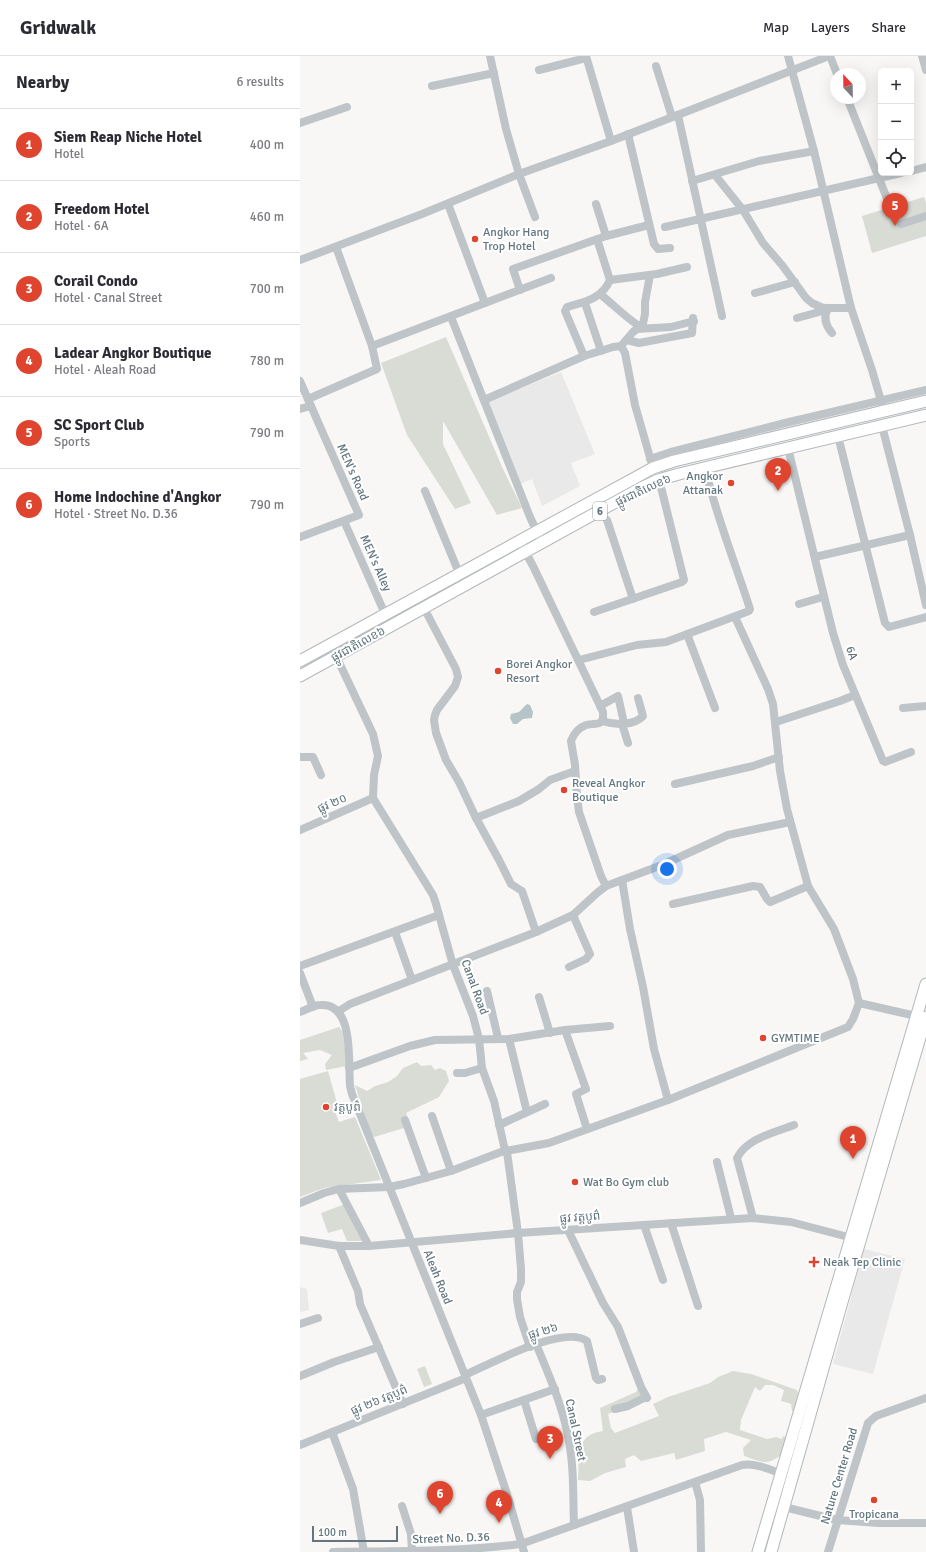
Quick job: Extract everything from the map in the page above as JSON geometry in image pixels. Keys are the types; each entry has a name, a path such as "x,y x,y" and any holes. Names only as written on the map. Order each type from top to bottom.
{"main road":[{"name":"ផ្លូវជាតិលេខ៦","path":"300,661 536,531 652,463 674,461 926,401"},
{"name":"ផ្លូវជាតិលេខ៦","path":"300,676 658,480 926,415"},
{"path":"771,1552 856,1239 921,1016 926,984"},
{"path":"758,1552 856,1239"}],"street":[{"path":"490,56 504,122 519,174 536,217"},
{"path":"788,56 814,151 851,308 884,411"},
{"path":"300,260 448,204 519,174 611,141 829,56 834,68"},
{"path":"922,56 926,70"},
{"path":"539,70 586,57 611,141"},
{"path":"656,66 675,116 692,181 722,316"},
{"path":"432,86 494,73"},
{"path":"849,104 890,206"},
{"path":"300,123 348,107"},
{"path":"628,134 649,225 656,248 662,250 670,248"},
{"path":"692,181 759,161 814,151"},
{"path":"914,170 926,167"},
{"path":"715,175 743,210 763,243 782,265 809,301 826,308 851,308"},
{"path":"665,227 887,176"},
{"path":"448,204 485,303"},
{"path":"596,204 606,236"},
{"path":"902,224 926,216"},
{"path":"520,290 513,269 606,236 649,225"},
{"path":"584,356 565,311 567,307 585,303 597,297 608,286 610,280 597,239"},
{"path":"300,409 309,402 376,370 377,364 372,346 336,247"},
{"path":"610,280 650,275 687,267"},
{"path":"642,328 650,275"},
{"path":"372,346 551,278"},
{"path":"755,293 795,282"},
{"path":"600,294 625,316 642,328"},
{"path":"585,303 601,351"},
{"path":"797,318 826,308"},
{"path":"826,308 825,317 828,328 832,333"},
{"path":"451,317 542,543"},
{"path":"484,400 584,356 624,343 639,343 692,333 694,319 667,328 642,328 633,332 624,343 635,405 658,480 684,580 682,582 594,612"},
{"name":"MEN's Road","path":"300,381 359,515 300,537"},
{"path":"652,463 671,452 926,390"},
{"path":"882,426 926,605"},
{"path":"838,436 886,626 889,627 926,617"},
{"name":"6A","path":"788,448 823,596 843,665 855,695 883,761 885,762 911,752"},
{"path":"579,660 638,645 666,642 747,613 750,609 711,496 705,468"},
{"path":"425,492 459,573"},
{"path":"607,520 633,599"},
{"name":"MEN's Alley","path":"344,521 385,614"},
{"path":"815,557 910,535"},
{"path":"519,540 526,551 603,712 602,721"},
{"path":"799,604 823,596"},
{"path":"424,608 456,669 458,677 455,686 437,710 434,720 436,733 446,760 459,782 476,818 511,884 522,891 536,932"},
{"path":"300,1203 324,1193 339,1189 389,1187 404,1184 451,1171 501,1152 549,1144 668,1100 848,1027 853,1019 859,1003 853,979 834,929 808,886 785,802 773,704 768,689 736,617"},
{"path":"687,634 715,708"},
{"path":"336,656 373,734 378,756 374,775 373,798"},
{"path":"776,722 855,695"},
{"path":"600,706 618,696 628,743"},
{"path":"602,721 610,724 623,724 640,720 643,716 638,698"},
{"path":"903,708 926,706"},
{"path":"602,721 599,724 587,724 577,730 571,741 575,771 576,797 579,812 601,876 606,886"},
{"path":"301,758 313,757 321,774"},
{"path":"675,784 753,766 779,757"},
{"path":"476,818 519,801 539,789 550,780 575,771"},
{"name":"ផ្លូវ ២០","path":"300,830 373,798"},
{"name":"Canal Road","path":"373,798 433,895 453,965 473,1016 482,1068 494,1101 504,1146 507,1152 518,1233 521,1276 521,1284 517,1292 517,1299 520,1317 533,1346"},
{"path":"300,1012 313,1006 326,1005 339,1011 350,1004 536,932 573,915 606,886 662,865 728,836 790,822"},
{"path":"622,880 630,930 643,987 654,1049 668,1100"},
{"path":"673,904 753,886 760,887 767,900 770,902 808,886"},
{"path":"300,966 439,915"},
{"path":"569,966 586,960 590,954 573,915"},
{"path":"395,932 412,980"},
{"path":"300,973 313,1006"},
{"path":"487,991 498,1038"},
{"path":"539,998 550,1032"},
{"path":"859,1003 921,1016"},
{"name":"Aleah Road","path":"339,1011 346,1023 352,1094 481,1416 523,1548"},
{"path":"349,1068 410,1046 436,1040 510,1039 565,1030 610,1026"},
{"path":"565,1030 586,1089 576,1094 587,1129"},
{"path":"510,1039 527,1112"},
{"path":"457,1073 465,1074 482,1068"},
{"path":"499,1125 545,1104"},
{"path":"432,1116 451,1171"},
{"path":"405,1120 426,1178"},
{"path":"753,1218 737,1158 744,1148 755,1141 794,1125"},
{"path":"717,1162 731,1218"},
{"path":"339,1189 369,1246"},
{"name":"ផ្លូវ វត្តបូព៌","path":"300,1240 340,1246 369,1246 518,1233 671,1224 731,1218 753,1218 791,1222 856,1239"},
{"path":"671,1224 698,1306"},
{"path":"644,1225 663,1280"},
{"path":"568,1230 603,1303 618,1327 647,1397 628,1406 615,1409"},
{"path":"340,1246 358,1291 360,1304 403,1404"},
{"path":"300,1324 318,1318"},
{"name":"ផ្លូវ ២៦","path":"466,1377 546,1340 563,1336 574,1336 583,1338 587,1341 596,1378 598,1380 602,1379"},
{"name":"Canal Street","path":"533,1346 555,1389 572,1456 574,1525"},
{"path":"300,1376 334,1362 379,1347"},
{"name":"ផ្លូវ ២៦ វត្តបូព៌","path":"300,1445 466,1377"},
{"path":"481,1416 555,1389"},
{"name":"Nature Center Road","path":"828,1552 868,1423 876,1416 926,1398"},
{"path":"524,1400 536,1439"},
{"path":"332,1432 353,1489 364,1552"},
{"name":"Street No. D.36","path":"333,1552 523,1548 574,1525 737,1466 749,1464 782,1474"},
{"path":"696,1482 700,1500 701,1552"},
{"path":"402,1506 411,1534 412,1551"},
{"path":"627,1507 634,1552"},
{"path":"784,1507 837,1520 879,1523 926,1523"}],"shaded area":[{"path":"924,197 926,203 926,236 872,253 862,216"},
{"path":"446,337 503,469 522,508 497,515 443,421 443,444 471,503 455,509 407,435 381,363"},
{"path":"561,372 595,454 571,463 580,486 542,506 532,479 520,484 486,402"},
{"path":"527,704 530,705 533,712 532,718 523,719 517,724 513,724 510,718 511,714 519,712"},
{"path":"339,1027 343,1032 347,1066 326,1070 325,1064 332,1055 320,1050 303,1053 308,1059 300,1061 300,1040"},
{"path":"417,1062 421,1066 431,1065 435,1070 440,1068 446,1071 449,1081 439,1097 406,1113 411,1126 374,1137 368,1127 355,1085 367,1091 375,1086 388,1082 397,1076 403,1068"},
{"name":"វត្តបូព៌","path":"328,1071 337,1103 333,1106 339,1122 355,1117 381,1180 324,1188 300,1197 300,1079"},
{"path":"345,1204 364,1238 361,1241 347,1241 342,1229 328,1233 321,1213"},
{"path":"864,1249 905,1259 873,1374 833,1364"},
{"path":"300,1287 307,1289 309,1310 300,1312"},
{"path":"425,1366 432,1384 424,1387 417,1369"},
{"path":"733,1371 751,1374 797,1390 798,1393 794,1412 792,1411 791,1404 781,1401 784,1390 773,1385 765,1385 760,1391 755,1387 741,1420 740,1430 767,1439 776,1437 782,1439 783,1436 791,1439 787,1452 766,1462 755,1460 744,1456 743,1448 751,1440 726,1432 704,1439 705,1451 676,1460 674,1453 641,1461 634,1455 625,1459 626,1467 605,1473 590,1481 578,1480 579,1455 583,1442 587,1437 594,1433 603,1431 600,1408 636,1392 640,1386 646,1399 608,1414 611,1428 615,1433 659,1416 653,1404 668,1397 710,1383 718,1377"}],"place":[{"name":"SC Sport Club","path":"895,226"},
{"name":"Angkor Hang Trop Hotel","path":"475,239"},
{"name":"Angkor Attanak","path":"731,483"},
{"name":"Freedom Hotel","path":"778,491"},
{"name":"Borei Angkor Resort","path":"498,671"},
{"name":"Reveal Angkor Boutique","path":"564,790"},
{"name":"GYMTIME","path":"763,1038"},
{"name":"វត្តបូព៌","path":"326,1107"},
{"name":"Siem Reap Niche Hotel","path":"853,1159"},
{"name":"Wat Bo Gym club","path":"575,1182"},
{"name":"Neak Tep Clinic","path":"814,1262"},
{"name":"Corail Condo","path":"550,1459"},
{"name":"Tropicana","path":"874,1500"},
{"name":"Home Indochine d'Angkor","path":"440,1514"},
{"name":"Ladear Angkor Boutique","path":"499,1523"}]}
